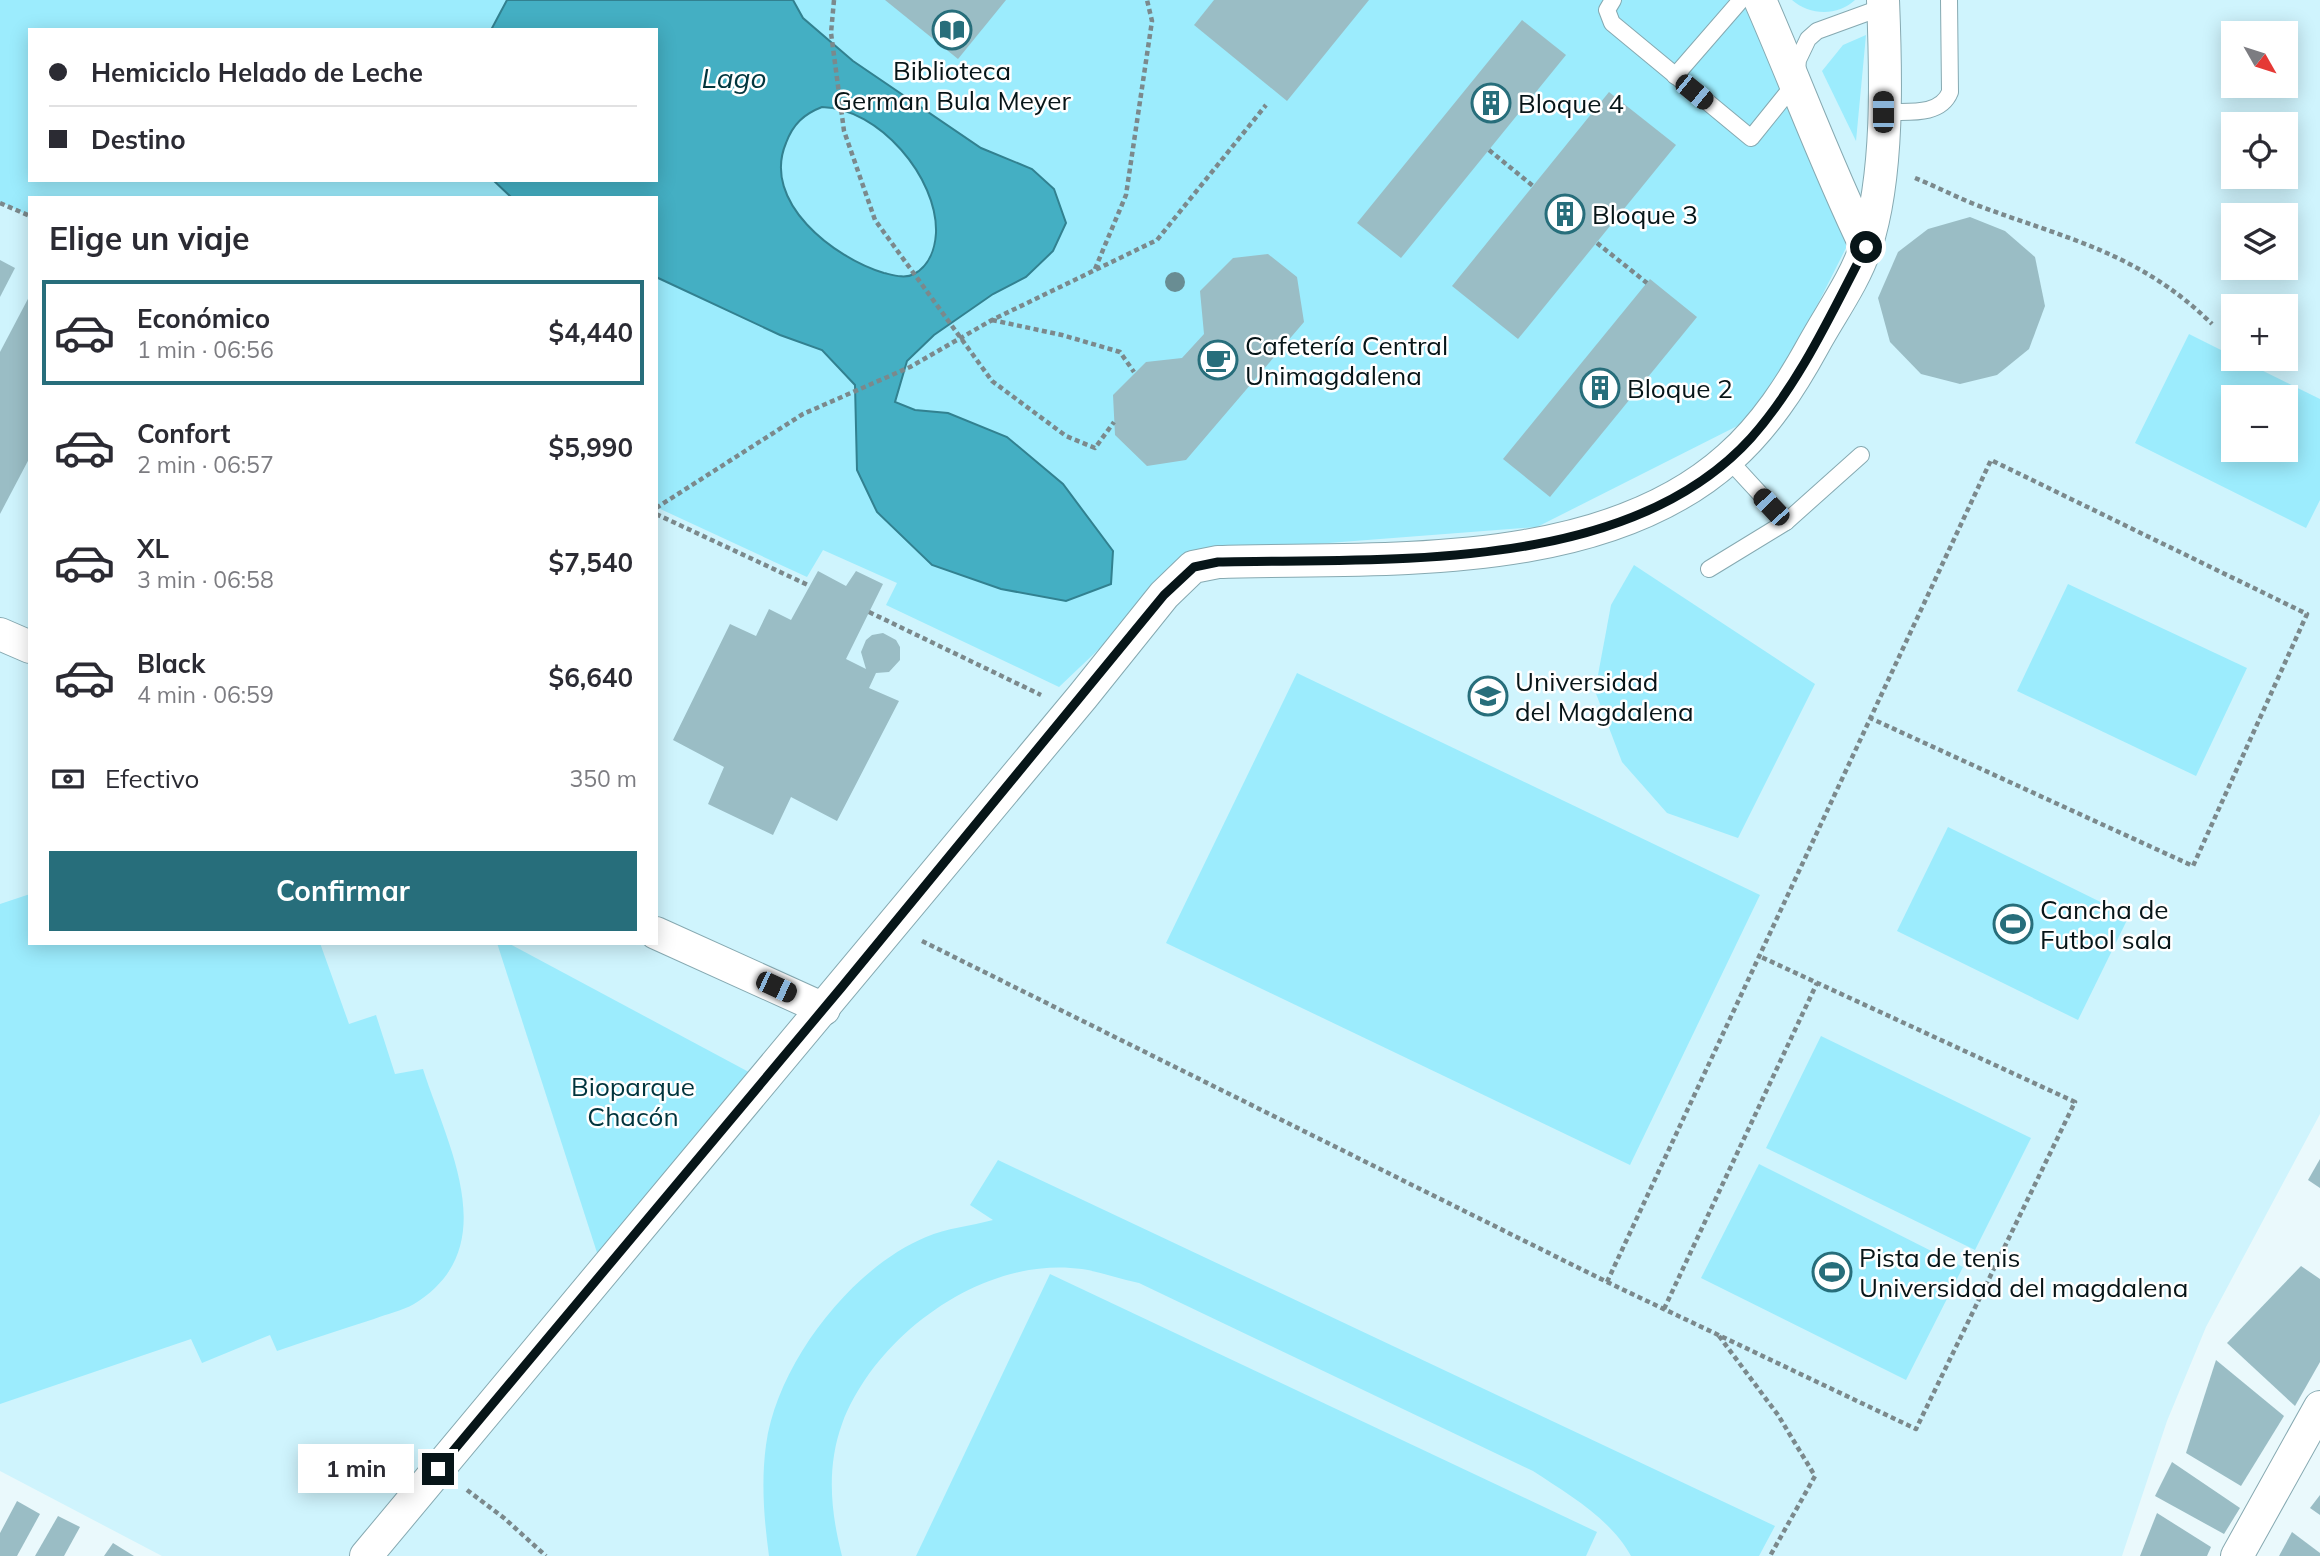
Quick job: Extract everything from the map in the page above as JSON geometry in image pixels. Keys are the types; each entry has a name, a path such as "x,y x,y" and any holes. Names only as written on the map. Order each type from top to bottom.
{"street":[{"path":"1760,0 1796,82 1836,185 1866,247"},
{"path":"366,1556 824,1009 1164,595 1194,567 1218,562 1457,554 1541,543 1623,520 1662,504 1728,460 1777,405 1866,247 1882,165 1883,4"},
{"path":"0,634 28,646"},
{"path":"658,934 824,1009"},
{"path":"2237,1556 2316,1424"}],"lane":[{"path":"1614,0 1607,10 1612,23 1751,138 1796,82 1801,48 1817,31 1883,4"},
{"path":"1675,76 1741,0"},
{"path":"1883,112 1934,109 1946,102 1950,92 1949,0"},
{"path":"1709,569 1786,522 1861,455"},
{"path":"1728,460 1786,522"}],"path":[{"path":"834,0 831,33 844,131 875,220 992,381 1066,436 1095,448 1114,422"},
{"path":"1094,270 1126,195 1152,21 1147,0"},
{"path":"658,507 803,414 910,367 992,320 1157,240 1266,105"},
{"path":"1489,150 1533,186"},
{"path":"1882,165 1973,203 2083,241 2139,267 2184,297 2212,324"},
{"path":"0,203 28,215"},
{"path":"1597,243 1647,283"},
{"path":"992,320 1062,335 1120,352 1134,372"},
{"path":"1607,1282 1870,718 1991,460 2307,614 2193,866 1870,718"},
{"path":"658,515 810,586"},
{"path":"869,612 1038,694 1083,696"},
{"path":"892,926 1607,1282 1916,1429 2075,1101 1759,956"},
{"path":"1664,1309 1817,983"},
{"path":"1717,1334 1778,1415 1815,1476 1770,1556"},
{"path":"438,1469 504,1518 546,1556"}],"shaded area":[{"name":"Universidad del Magdalena","path":"0,0 2320,0 2320,1114 2206,1327 2167,1421 2122,1556 162,1556 0,1471"}],"green space":[{"path":"0,0 1776,0 1851,238 1763,413 1537,527 1200,553 1059,687 886,605 897,583 823,550 807,577 658,508 658,196 28,196 28,215 0,202"},
{"path":"1792,0 1855,0 1841,9 1824,12 1807,9"},
{"path":"1866,35 1856,141 1822,71 1843,45"},
{"path":"2189,334 2221,350 2221,371 2263,371 2292,385 2221,385 2221,462 2298,462 2298,388 2320,399 2320,500 2306,528 2135,443"},
{"path":"1634,565 1815,684 1738,838 1667,813 1622,762 1595,691 1611,605"},
{"path":"2068,584 2247,668 2196,776 2017,691"},
{"path":"1297,673 1760,895 1630,1165 1166,943"},
{"name":"Cancha de Futbol sala","path":"1948,827 2129,916 2078,1020 1897,931"},
{"path":"28,895 28,945 321,945 349,1024 376,1015 395,1074 423,1069 455,1163 462,1195 463,1226 457,1255 442,1281 404,1309 277,1351 270,1335 202,1363 191,1339 0,1404 0,904"},
{"name":"Bioparque Chacón","path":"498,945 512,945 760,1078 601,1265"},
{"path":"1821,1036 2031,1138 1975,1250 1766,1148"},
{"path":"998,1160 1775,1526 1759,1556 1631,1556 1612,1530 1600,1519 1533,1471 1139,1283 1082,1269 1045,1268 1008,1275 972,1288 938,1308 907,1332 880,1360 858,1391 837,1441 832,1490 842,1556 769,1556 764,1500 766,1445 773,1414 785,1383 802,1352 822,1322 845,1295 871,1271 898,1252 934,1234 993,1220 970,1205"},
{"name":"Pista de tenis Universidad del magdalena","path":"1759,1164 1963,1267 1906,1380 1701,1278"},
{"path":"1050,1274 1597,1532 1586,1556 916,1556"}],"water":[{"name":"Lago","path":"507,0 793,0 803,18 853,61 981,148 1032,169 1054,189 1066,223 1053,251 1026,277 993,294 934,335 907,361 895,402 915,410 948,413 1007,437 1063,484 1113,551 1111,584 1066,601 1001,589 932,565 877,512 857,470 855,385 822,350 780,335 658,278 658,196 510,196 495,182 658,182 658,28 492,28","holes":["822,107 843,110 864,119 884,133 916,169 934,212 936,233 930,256 919,271 910,275 891,275 864,266 824,241 793,206 784,186 781,165 786,143 796,125 805,116"]}],"building":[{"name":"Biblioteca German Bula Meyer","path":"885,0 1006,0 958,59"},
{"path":"1214,0 1369,0 1287,101 1194,25"},
{"name":"Bloque 4","path":"1522,20 1566,55 1401,258 1357,223"},
{"name":"Bloque 3","path":"1609,92 1676,145 1518,339 1452,286"},
{"path":"1970,217 2005,231 2035,257 2045,306 2029,349 1997,375 1960,384 1921,374 1890,342 1878,298 1898,252 1928,229"},
{"name":"Cafetería Central Unimagdalena","path":"1268,254 1297,277 1304,322 1186,460 1147,466 1115,435 1113,395 1146,362 1182,358 1204,334 1200,291 1233,258"},
{"path":"0,260 15,268 0,297"},
{"name":"Bloque 2","path":"1650,279 1697,317 1550,497 1503,459"},
{"path":"28,299 28,461 0,514 0,352"},
{"path":"818,571 846,586 856,571 883,584 846,659 866,669 861,652 866,640 872,635 883,633 896,640 900,647 900,660 889,672 876,673 869,688 899,701 837,821 791,797 773,835 708,804 724,767 673,740 730,624 756,636 769,609 791,620"},
{"path":"2320,1159 2320,1188 2308,1180"},
{"path":"2301,1266 2320,1279 2320,1362 2295,1406 2227,1343"},
{"path":"2216,1360 2284,1416 2241,1486 2186,1453"},
{"path":"2172,1462 2240,1508 2224,1534 2155,1496"},
{"path":"2320,1495 2320,1515 2310,1508"},
{"path":"17,1501 40,1514 17,1556 0,1556 0,1533"},
{"path":"2157,1513 2211,1547 2207,1556 2140,1556"},
{"path":"58,1516 80,1527 64,1556 35,1556"},
{"path":"2292,1532 2320,1553 2320,1556 2279,1556"},
{"path":"113,1543 134,1556 104,1556"}],"place":[{"name":"Biblioteca German Bula Meyer","path":"952,30"},
{"name":"Bloque 4","path":"1491,103"},
{"name":"Bloque 3","path":"1565,214"},
{"name":"Cafetería Central Unimagdalena","path":"1218,360"},
{"name":"Bloque 2","path":"1600,388"},
{"name":"Universidad del Magdalena","path":"1488,696"},
{"name":"Cancha de Futbol sala","path":"2013,924"},
{"name":"Pista de tenis Universidad del magdalena","path":"1832,1272"}],"route":[{"path":"438,1469 841,988 1164,595 1194,567 1218,562 1457,554 1499,549 1541,543 1623,520 1662,504 1728,460 1777,405 1840,298 1866,247"}]}
